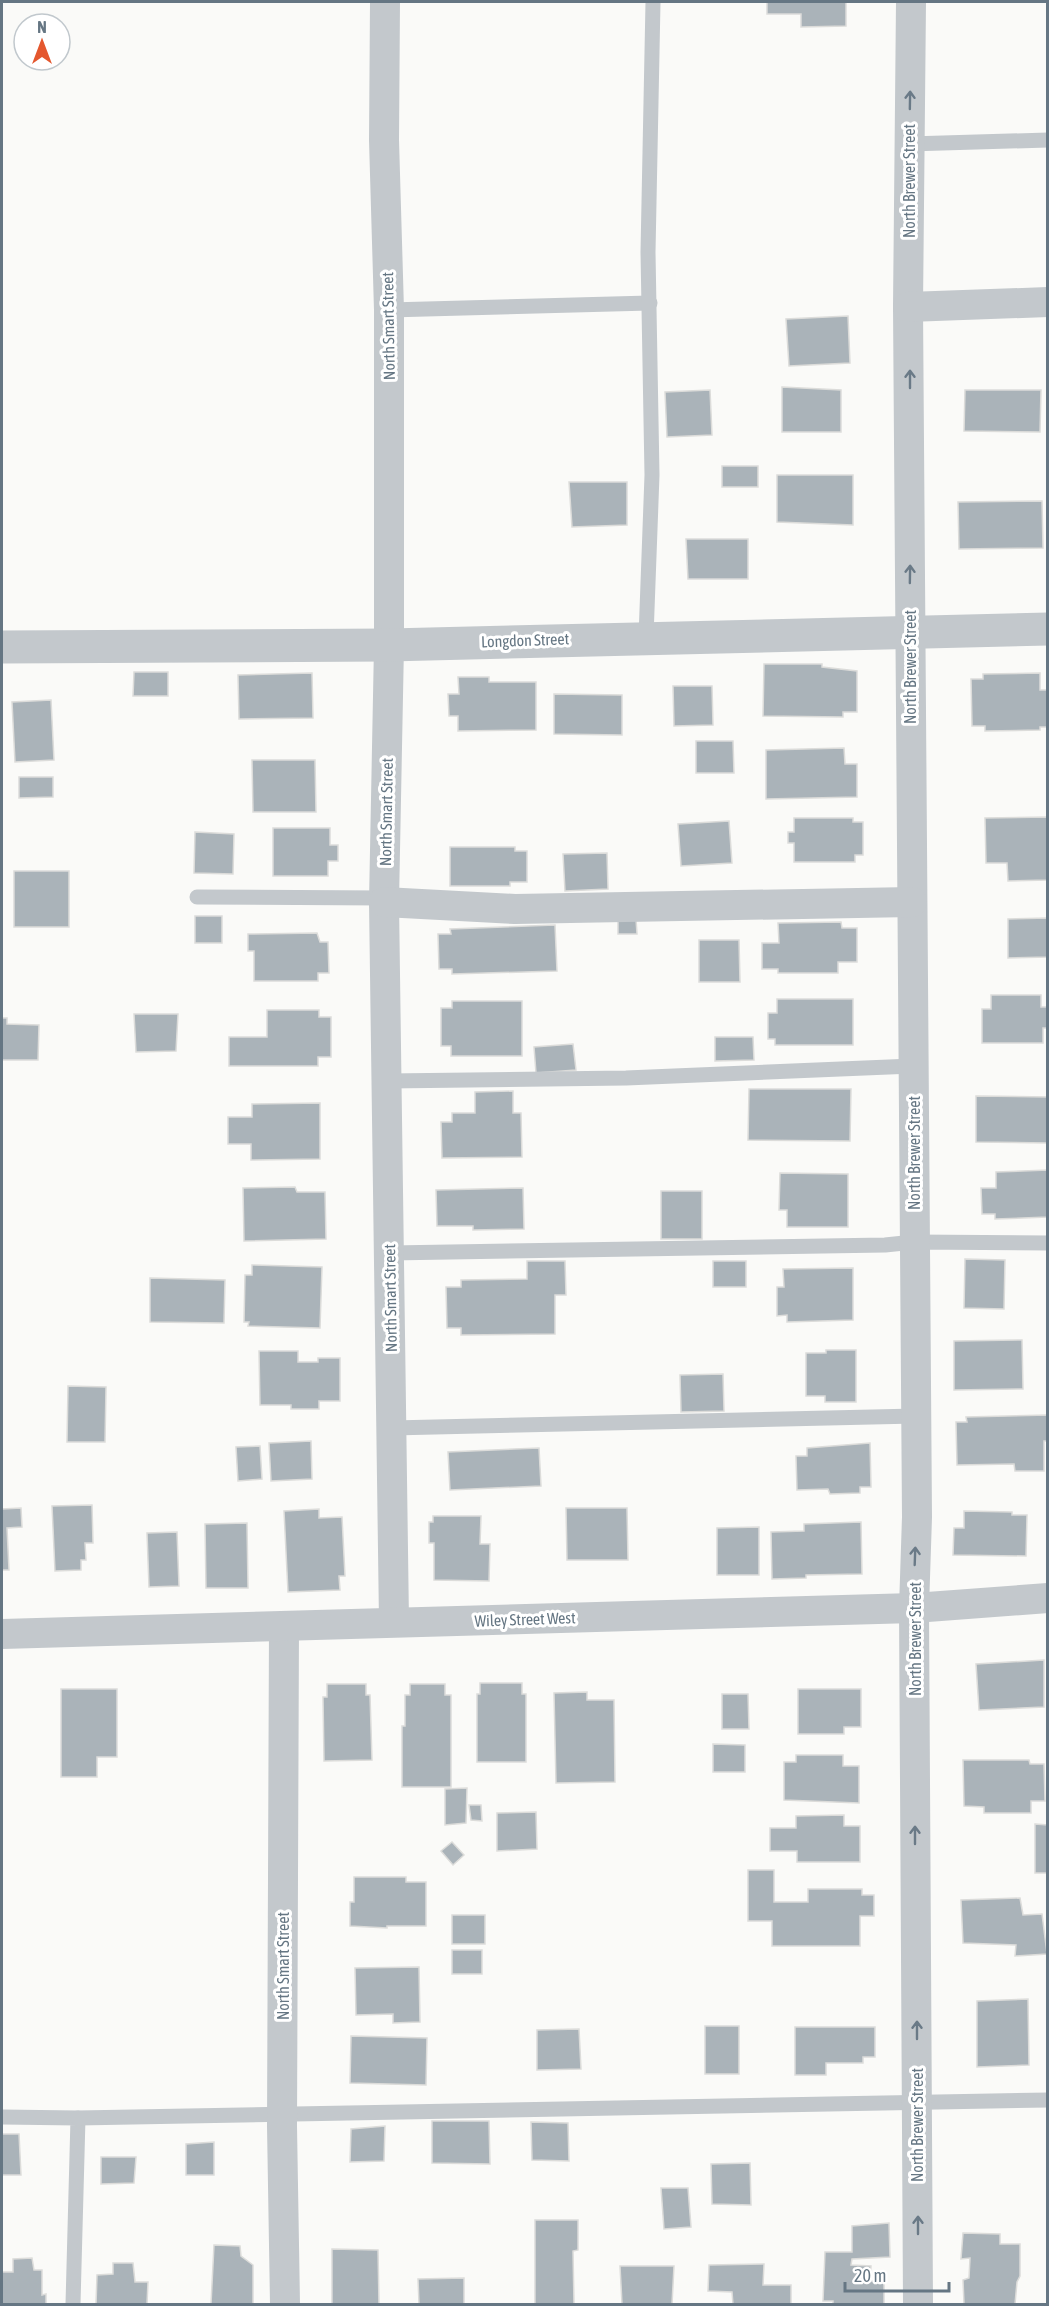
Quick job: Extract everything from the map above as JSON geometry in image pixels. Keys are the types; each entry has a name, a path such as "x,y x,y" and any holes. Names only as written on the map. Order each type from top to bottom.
{"street":[{"name":"North Smart Street","path":"385,2 384,140 389,309 389,645 384,900 394,1622"},
{"name":"North Brewer Street","path":"911,2 908,307 916,1416 914,1608 918,2304"},
{"path":"908,307 1047,302"},
{"name":"Longdon Street","path":"2,647 389,645 1047,629"},
{"path":"384,900 515,909 912,903"},
{"name":"Wiley Street West","path":"2,1634 284,1628 394,1622 914,1608 1047,1598"},
{"name":"North Smart Street","path":"284,1628 282,2112 285,2304"}],"lane":[{"path":"646,637 651,475 653,2"},
{"path":"909,144 1047,140"},
{"path":"389,309 650,303"},
{"path":"197,897 384,900"},
{"path":"388,1081 626,1078 913,1066"},
{"path":"390,1253 874,1245 914,1242 1047,1243"},
{"path":"392,1428 916,1416"},
{"path":"2,2117 78,2118 917,2100 1047,2100"},
{"path":"73,2304 78,2118"}],"building":[{"path":"767,2 846,2 846,26 801,27 801,14 767,14"},
{"path":"848,316 850,363 789,366 786,319"},
{"path":"782,387 841,390 841,432 782,432"},
{"path":"710,390 712,435 667,437 665,392"},
{"path":"965,390 1041,390 1040,432 964,431"},
{"path":"722,466 758,466 758,487 722,487"},
{"path":"777,475 853,475 853,525 777,522"},
{"path":"569,482 627,482 627,525 572,527"},
{"path":"1042,501 1043,548 959,549 958,502"},
{"path":"686,539 748,539 748,579 688,579"},
{"path":"764,664 822,664 822,667 857,671 857,712 843,712 843,717 763,716"},
{"path":"134,672 168,672 168,696 133,696"},
{"path":"312,673 313,718 239,719 238,675"},
{"path":"1040,673 1040,690 1048,690 1048,727 1040,727 1040,730 985,731 985,726 972,726 971,679 983,679 983,674"},
{"path":"458,677 489,677 489,682 536,682 536,730 458,731 458,716 449,716 448,694 459,694"},
{"path":"673,686 712,686 713,725 674,726"},
{"path":"554,694 622,695 622,735 554,734"},
{"path":"51,700 54,760 15,762 12,702"},
{"path":"696,741 733,741 734,773 696,773"},
{"path":"844,748 845,764 857,764 857,797 766,799 766,750"},
{"path":"252,760 315,760 316,812 253,812"},
{"path":"19,777 53,777 53,797 19,798"},
{"path":"1048,817 1048,880 1008,881 1007,863 986,863 985,818"},
{"path":"794,818 853,818 853,822 863,822 863,855 855,855 855,862 794,862 794,843 788,843 788,832 794,832"},
{"path":"729,821 732,863 681,866 678,824"},
{"path":"273,828 330,828 330,845 338,845 338,861 328,861 328,876 273,876"},
{"path":"195,832 234,834 233,874 194,873"},
{"path":"450,847 515,847 515,851 527,851 527,882 510,882 510,886 450,886"},
{"path":"607,853 608,889 565,891 563,854"},
{"path":"14,871 69,871 69,927 14,927"},
{"path":"195,916 222,916 222,943 195,943"},
{"path":"1048,918 1048,957 1008,958 1008,919"},
{"path":"618,919 636,919 637,934 618,934"},
{"path":"841,922 842,928 857,928 857,962 838,962 838,973 778,973 778,969 762,969 762,943 779,943 778,923"},
{"path":"555,925 557,971 452,974 452,969 439,969 438,934 451,934 450,929"},
{"path":"317,933 320,942 328,942 329,973 318,973 318,981 254,981 254,951 248,951 248,934"},
{"path":"699,940 739,940 740,982 699,982"},
{"path":"991,995 1041,995 1041,1007 1048,1007 1048,1028 1043,1028 1043,1043 982,1043 982,1009 991,1009"},
{"path":"777,999 853,999 853,1045 775,1045 775,1039 768,1039 768,1013 777,1013"},
{"path":"452,1001 522,1001 522,1056 451,1056 451,1046 441,1046 441,1008 452,1008"},
{"path":"267,1010 319,1010 319,1017 331,1017 331,1057 318,1057 318,1066 229,1066 229,1037 267,1037"},
{"path":"134,1014 178,1014 176,1051 136,1052"},
{"path":"2,1018 7,1018 7,1024 39,1025 38,1060 2,1060"},
{"path":"715,1037 753,1037 754,1060 715,1061"},
{"path":"573,1044 576,1070 536,1073 534,1047"},
{"path":"749,1089 851,1089 850,1141 748,1140"},
{"path":"513,1091 513,1113 521,1113 522,1157 442,1158 441,1122 452,1122 452,1113 475,1113 475,1092"},
{"path":"976,1096 1048,1097 1048,1143 976,1142"},
{"path":"320,1103 320,1159 251,1160 251,1144 228,1144 228,1117 252,1117 252,1104"},
{"path":"1048,1170 1048,1217 995,1219 995,1214 982,1214 981,1188 996,1188 996,1172"},
{"path":"780,1173 848,1174 848,1227 787,1227 787,1210 779,1210"},
{"path":"295,1187 297,1192 325,1192 326,1239 244,1241 243,1188"},
{"path":"523,1188 524,1229 473,1230 473,1226 437,1226 436,1190"},
{"path":"661,1191 702,1191 702,1239 661,1239"},
{"path":"965,1259 1005,1260 1004,1309 964,1308"},
{"path":"527,1261 565,1261 566,1295 555,1295 555,1334 461,1335 461,1328 447,1328 446,1287 461,1287 461,1280 527,1279"},
{"path":"713,1261 746,1261 746,1287 713,1287"},
{"path":"252,1265 322,1267 320,1328 248,1326 249,1322 244,1322 245,1275 252,1275"},
{"path":"853,1268 853,1320 787,1322 787,1315 777,1316 777,1287 784,1287 783,1269"},
{"path":"150,1278 225,1280 224,1323 150,1322"},
{"path":"1022,1340 1023,1389 954,1390 954,1341"},
{"path":"826,1350 856,1350 856,1402 825,1402 825,1396 806,1396 806,1353 826,1353"},
{"path":"259,1351 298,1351 298,1362 318,1362 318,1358 340,1358 340,1401 319,1401 319,1409 291,1409 291,1405 260,1405"},
{"path":"723,1374 724,1411 681,1412 680,1375"},
{"path":"68,1386 106,1387 105,1442 67,1442"},
{"path":"1048,1415 1048,1441 1044,1441 1044,1471 1015,1471 1014,1464 957,1465 956,1422 967,1422 966,1417"},
{"path":"311,1441 312,1479 271,1481 269,1443"},
{"path":"870,1443 871,1487 860,1487 860,1493 830,1494 828,1489 797,1490 796,1456 807,1456 807,1448"},
{"path":"260,1446 262,1479 238,1481 236,1447"},
{"path":"539,1448 541,1486 450,1490 448,1452"},
{"path":"92,1505 93,1543 85,1543 86,1560 81,1560 81,1570 55,1571 52,1506"},
{"path":"21,1508 22,1527 7,1528 9,1570 2,1570 2,1509"},
{"path":"566,1508 627,1508 628,1560 567,1560"},
{"path":"319,1509 319,1518 342,1517 345,1576 339,1576 340,1590 288,1592 284,1511"},
{"path":"964,1511 1012,1512 1012,1515 1027,1515 1026,1556 953,1555 954,1528 964,1528"},
{"path":"433,1516 481,1516 480,1544 490,1544 489,1581 434,1580 434,1543 429,1543 429,1522 433,1522"},
{"path":"861,1522 862,1574 806,1575 806,1578 772,1579 771,1532 804,1531 804,1524"},
{"path":"247,1523 248,1588 206,1588 205,1524"},
{"path":"759,1527 759,1575 717,1575 717,1528"},
{"path":"177,1532 179,1586 149,1587 147,1533"},
{"path":"1044,1660 1044,1707 979,1710 976,1664"},
{"path":"480,1683 522,1683 522,1694 526,1694 526,1762 477,1762 477,1694 480,1694"},
{"path":"327,1684 366,1684 366,1695 370,1695 372,1760 324,1761 323,1697 327,1697"},
{"path":"410,1684 445,1684 445,1695 451,1695 451,1787 402,1787 402,1726 405,1726 405,1695 410,1695"},
{"path":"61,1689 117,1689 117,1757 97,1757 97,1777 61,1777"},
{"path":"798,1689 861,1689 861,1727 844,1727 844,1734 798,1734"},
{"path":"587,1692 587,1700 614,1700 615,1782 556,1783 554,1693"},
{"path":"722,1694 748,1694 749,1729 722,1729"},
{"path":"713,1744 745,1745 745,1772 713,1772"},
{"path":"796,1755 843,1755 843,1766 859,1766 859,1803 784,1800 784,1762 796,1762"},
{"path":"963,1760 1029,1760 1030,1764 1044,1764 1045,1801 1031,1801 1031,1813 984,1813 984,1807 964,1806"},
{"path":"467,1788 466,1823 445,1825 445,1789"},
{"path":"469,1805 481,1805 482,1821 471,1820"},
{"path":"536,1812 537,1849 497,1851 497,1813"},
{"path":"844,1815 844,1826 860,1826 860,1862 797,1862 797,1851 770,1851 770,1828 796,1828 796,1816"},
{"path":"1035,1824 1048,1825 1048,1873 1035,1873"},
{"path":"452,1842 464,1855 453,1865 441,1851"},
{"path":"748,1870 774,1870 774,1902 808,1902 808,1889 862,1889 862,1895 874,1895 874,1916 860,1916 860,1946 772,1946 772,1921 748,1921"},
{"path":"354,1877 406,1877 406,1882 426,1882 426,1926 387,1926 387,1928 350,1926 350,1902 354,1902"},
{"path":"1020,1898 1023,1915 1042,1914 1047,1954 1015,1956 1016,1945 963,1943 961,1900"},
{"path":"452,1915 485,1915 485,1944 452,1944"},
{"path":"452,1950 482,1950 482,1974 452,1974"},
{"path":"419,1967 420,2022 393,2023 393,2014 356,2015 355,1968"},
{"path":"1028,1999 1029,2065 977,2067 977,2001"},
{"path":"705,2026 739,2026 739,2074 705,2074"},
{"path":"795,2027 875,2027 875,2057 863,2057 863,2063 826,2063 826,2075 795,2075"},
{"path":"579,2029 581,2069 537,2070 537,2030"},
{"path":"351,2036 427,2038 426,2085 350,2083"},
{"path":"432,2121 489,2121 490,2164 432,2163"},
{"path":"531,2122 568,2123 569,2161 532,2160"},
{"path":"385,2126 384,2161 350,2162 351,2129"},
{"path":"2,2134 19,2134 21,2175 2,2175"},
{"path":"214,2142 214,2175 186,2175 186,2144"},
{"path":"101,2157 136,2157 134,2183 101,2184"},
{"path":"750,2163 751,2205 712,2204 711,2164"},
{"path":"661,2188 688,2188 691,2227 664,2229"},
{"path":"535,2220 578,2220 578,2250 573,2251 574,2304 535,2304"},
{"path":"889,2223 890,2257 852,2259 851,2265 871,2266 870,2281 884,2281 884,2304 833,2304 833,2301 823,2301 825,2252 852,2252 852,2226"},
{"path":"963,2233 1000,2234 1000,2244 1020,2244 1020,2276 1017,2282 1015,2304 964,2304 963,2280 969,2278 970,2258 961,2259"},
{"path":"214,2245 240,2246 241,2256 253,2265 253,2304 211,2304"},
{"path":"332,2249 378,2250 379,2304 332,2304"},
{"path":"32,2258 34,2270 42,2270 42,2295 46,2294 46,2304 2,2304 2,2272 13,2272 13,2259"},
{"path":"113,2263 133,2263 135,2282 148,2282 147,2304 96,2304 97,2275 113,2274"},
{"path":"764,2264 763,2285 791,2285 791,2304 733,2304 732,2292 708,2291 709,2265"},
{"path":"620,2266 674,2266 672,2304 622,2304"},
{"path":"464,2278 464,2304 419,2304 418,2279"}]}
